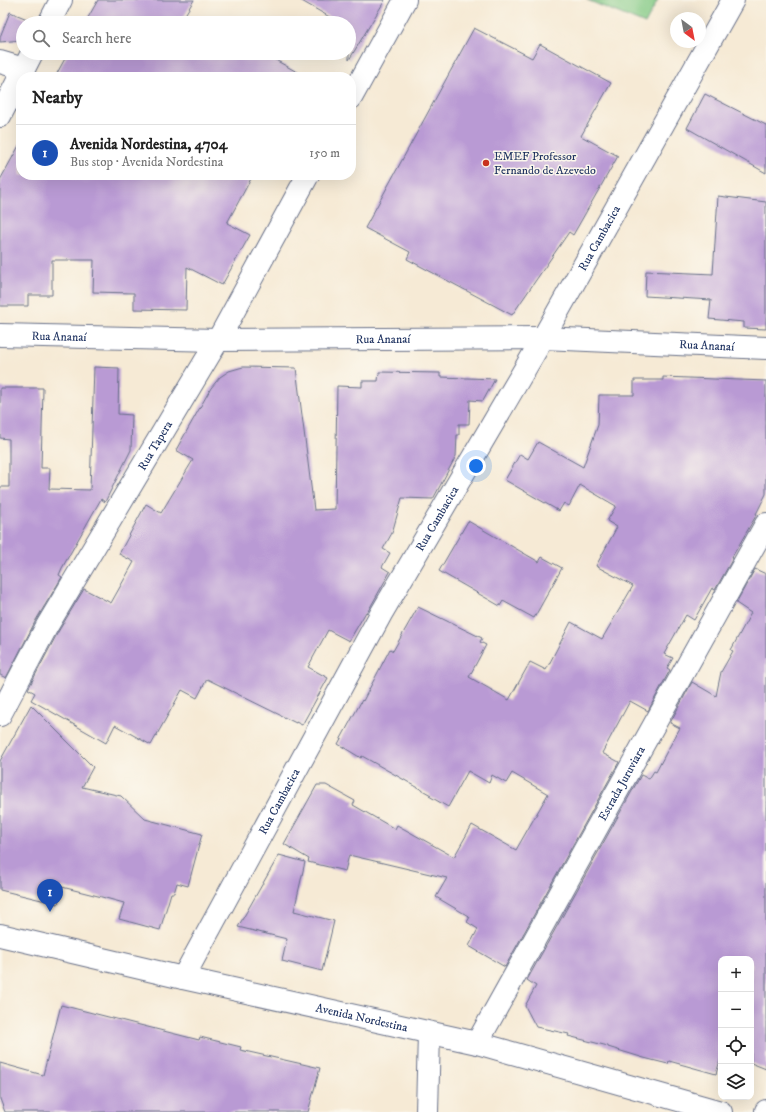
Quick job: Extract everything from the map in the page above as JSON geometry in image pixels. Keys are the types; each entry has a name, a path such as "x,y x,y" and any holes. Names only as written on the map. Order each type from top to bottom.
{"street":[{"path":"53,16 61,0"},
{"path":"356,89 405,0"},
{"name":"Rua Cambacica","path":"182,978 381,614 543,338 733,0"},
{"path":"0,62 28,61 22,72"},
{"path":"0,116 16,85"},
{"name":"Rua Tapera","path":"0,715 47,626 218,340 305,180"},
{"name":"Rua Ananaí","path":"0,335 218,340 543,338 766,348"},
{"name":"Estrada Juruviara","path":"477,1043 766,524"},
{"name":"Avenida Nordestina","path":"0,934 182,978 477,1043 721,1112"},
{"path":"427,1112 429,1033"}],"green space":[{"path":"587,0 658,0 645,24"}],"building":[{"path":"98,0 194,0 184,16 89,16"},
{"path":"300,0 385,0 356,48 356,16 328,16"},
{"path":"10,12 20,16 16,16 16,41 0,42 0,37"},
{"path":"474,28 532,58 540,44 611,83 581,136 618,156 573,235 569,232 512,315 407,259 410,252 365,228"},
{"path":"64,60 275,60 297,72 58,72"},
{"path":"705,94 766,125 766,173 687,128"},
{"path":"16,151 16,180 250,180 227,223 250,235 222,285 187,267 186,310 134,309 134,293 93,292 94,260 52,260 52,295 28,295 28,306 0,306 0,180"},
{"path":"718,196 766,202 766,329 744,328 744,322 709,319 711,300 645,296 646,271 713,274"},
{"path":"94,367 119,368 118,414 132,415 131,450 105,502 101,499 62,568 59,575 62,577 36,620 6,678 0,675 0,487 9,487 9,439 0,438 0,388 43,388 41,468 50,468 49,489 90,490"},
{"path":"243,367 296,368 314,510 335,509 337,386 362,387 362,381 378,381 379,372 440,373 440,377 495,379 483,401 470,400 469,424 459,424 456,456 433,499 402,498 392,533 383,549 390,553 382,567 390,572 349,641 328,630 308,667 328,678 302,725 207,679 197,698 182,690 151,745 115,725 106,743 31,700 35,693 28,689 58,632 84,589 111,603 134,562 119,554 146,504 161,513 193,460 176,450 211,388 220,377 229,371"},
{"path":"663,377 766,381 766,494 757,514 715,590 712,588 694,620 686,615 664,654 673,658 667,668 670,670 648,711 630,701 602,753 619,762 505,967 469,946 478,929 467,922 470,917 436,897 447,878 349,855 345,871 308,862 309,859 284,844 317,785 326,785 355,801 353,805 395,829 397,825 454,857 472,825 516,850 548,794 512,773 506,783 492,775 489,783 468,771 448,807 429,796 431,795 362,756 361,758 338,744 362,700 363,701 390,649 393,651 418,607 482,638 480,642 486,645 469,677 509,700 530,662 546,670 571,622 602,639 633,586 596,566 617,527 607,521 616,506 580,485 569,506 564,503 559,511 505,480 520,454 528,459 538,442 583,467 598,425 599,395 634,395 634,380 663,380"},
{"path":"468,521 539,562 542,557 562,568 534,618 503,601 500,606 439,571"},
{"path":"755,569 766,574 766,1069 754,1064 754,956 718,956 718,1067 716,1074 669,1061 668,1064 644,1058 608,1046 568,1036 569,1034 536,1027 525,1006 536,986 527,980 641,775 649,779 654,771 656,772 680,728 670,723 692,682 716,696 721,672 751,613 736,603"},
{"path":"31,705 93,767 82,787 121,796 145,819 202,834 188,886 177,883 174,893 171,893 160,930 119,919 124,903 62,887 58,904 0,890 0,761"},
{"path":"279,855 305,862 294,911 334,921 322,971 282,961 287,939 238,927"},
{"path":"61,1005 199,1040 200,1037 241,1047 240,1050 320,1068 308,1112 5,1112 0,1099 0,1063 43,1075"}],"place":[{"name":"EMEF Professor Fernando de Azevedo","path":"486,163"},
{"name":"Avenida Nordestina, 4704","path":"50,912"}]}
